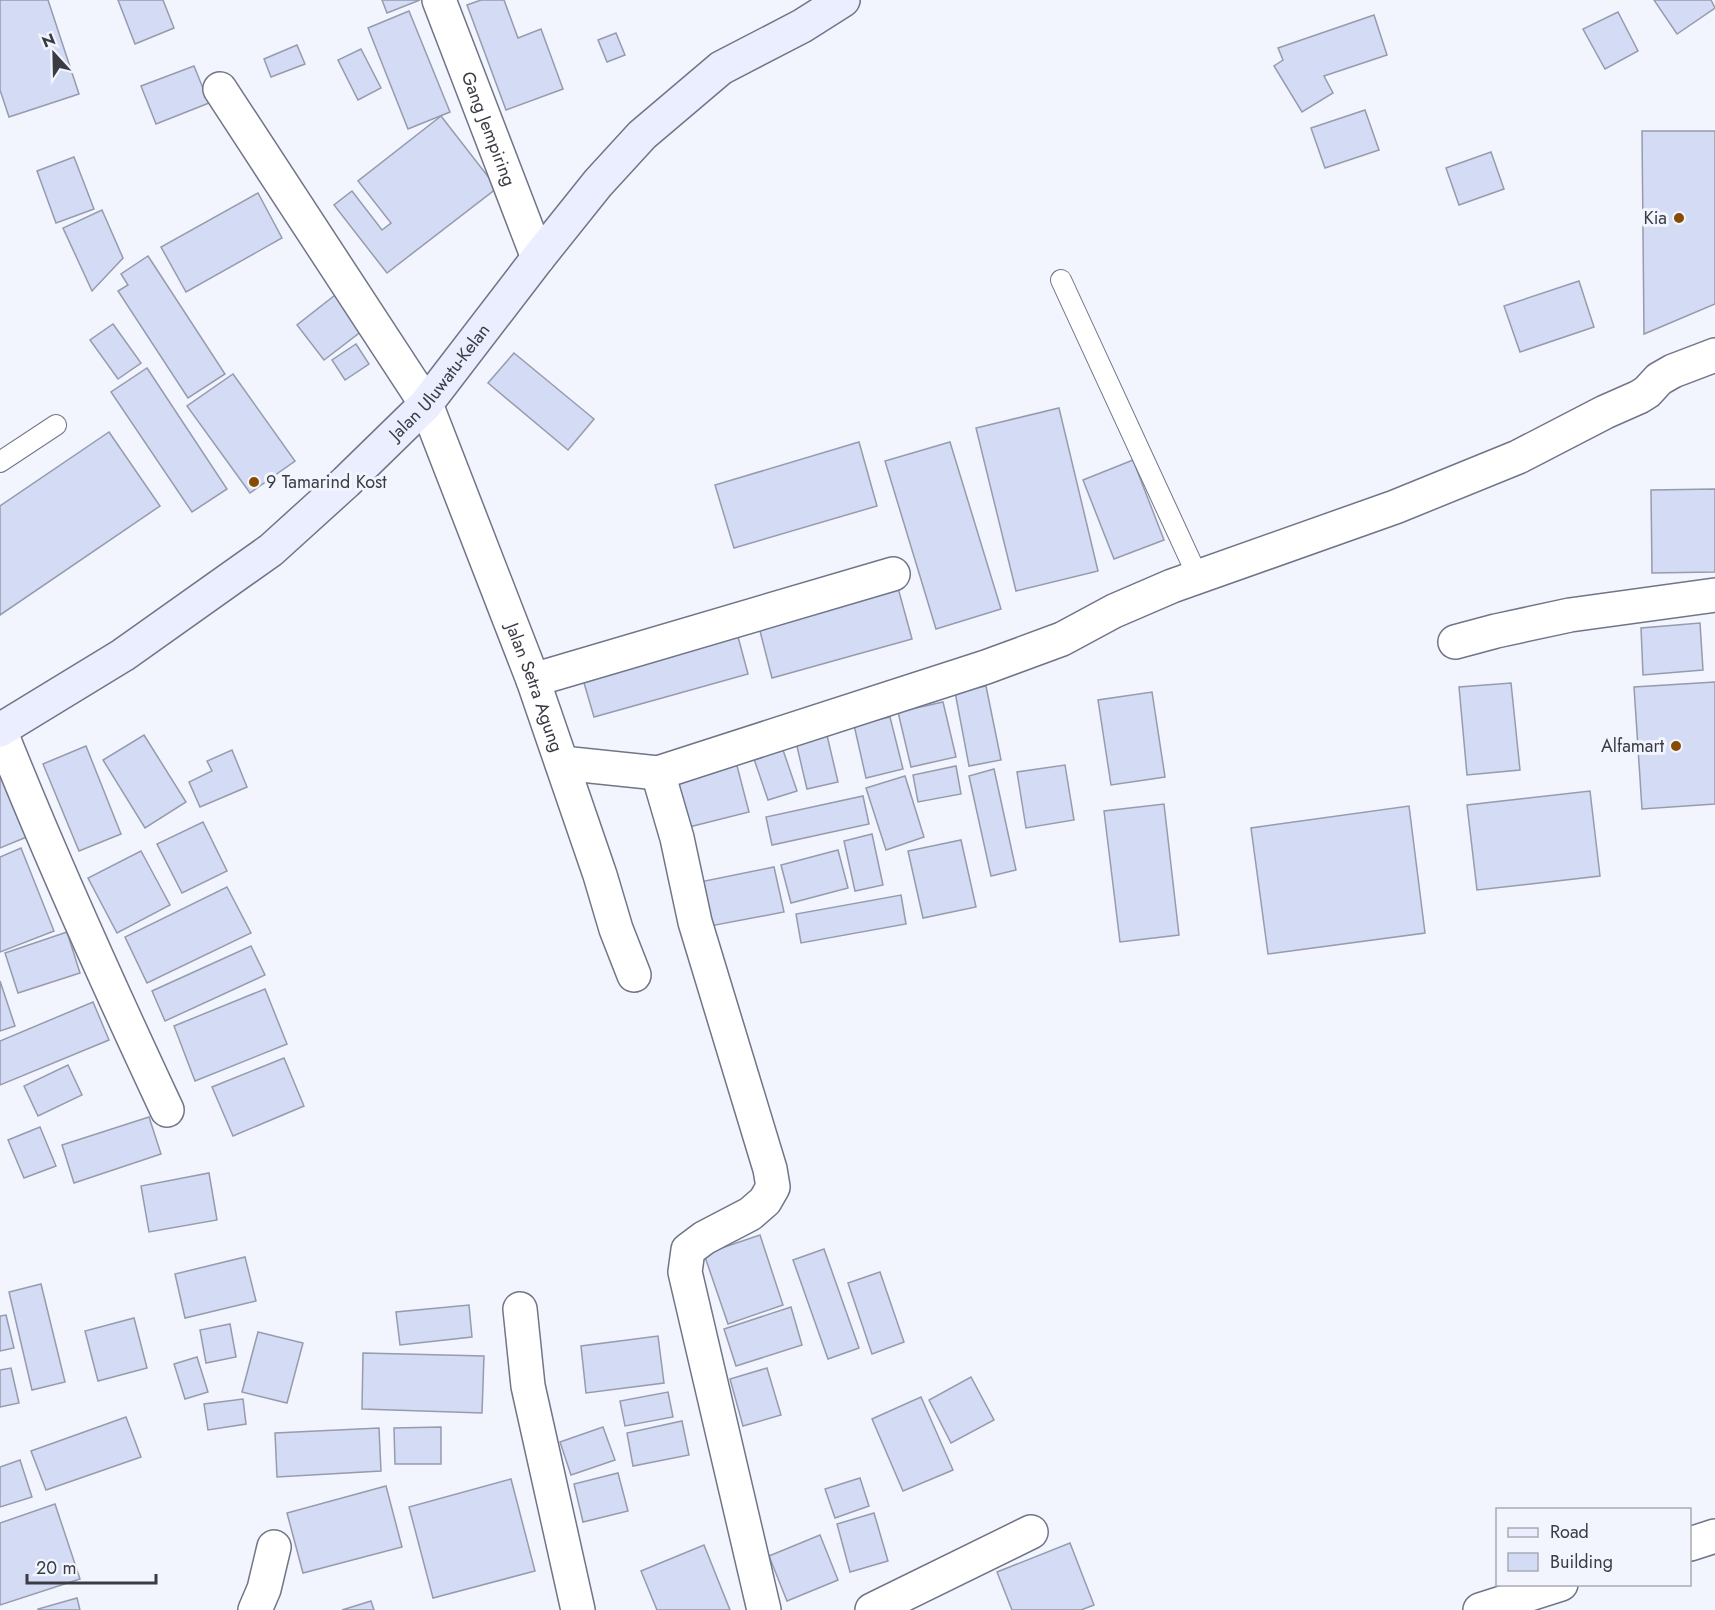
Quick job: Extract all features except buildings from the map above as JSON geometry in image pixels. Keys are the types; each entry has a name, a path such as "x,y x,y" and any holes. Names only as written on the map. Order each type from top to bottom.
{"street":[{"name":"Gang Jempiring","path":"439,0 538,258"},
{"name":"Jalan Uluwatu-Kelan","path":"0,730 123,655 271,550 346,482 426,404 598,183 642,135 678,102 721,68 802,26 843,0"},
{"name":"Jalan Setra Agung","path":"220,89 426,404 533,680 600,875 616,929 634,975"},
{"path":"562,763 658,773 1029,651 1062,639 1114,611 1197,577 1395,507 1518,457 1605,412 1639,398 1659,379 1673,371 1715,355"},
{"path":"533,680 893,574"},
{"path":"1455,642 1570,615 1715,595"},
{"path":"0,730 85,934 167,1110"},
{"path":"658,773 677,838 695,922 770,1169 773,1187 765,1201 750,1214 704,1238 687,1250 685,1272 764,1610"},
{"path":"520,1309 528,1386 578,1610"},
{"path":"872,1610 1031,1532"},
{"path":"1691,1543 1715,1536"},
{"path":"255,1610 264,1589 274,1547"},
{"path":"1480,1610 1555,1586"}],"lane":[{"path":"1061,280 1197,577"},
{"path":"0,462 56,425"}],"place":[{"name":"Kia","path":"1679,218"},
{"name":"9 Tamarind Kost","path":"254,482"},
{"name":"Alfamart","path":"1676,746"}]}
